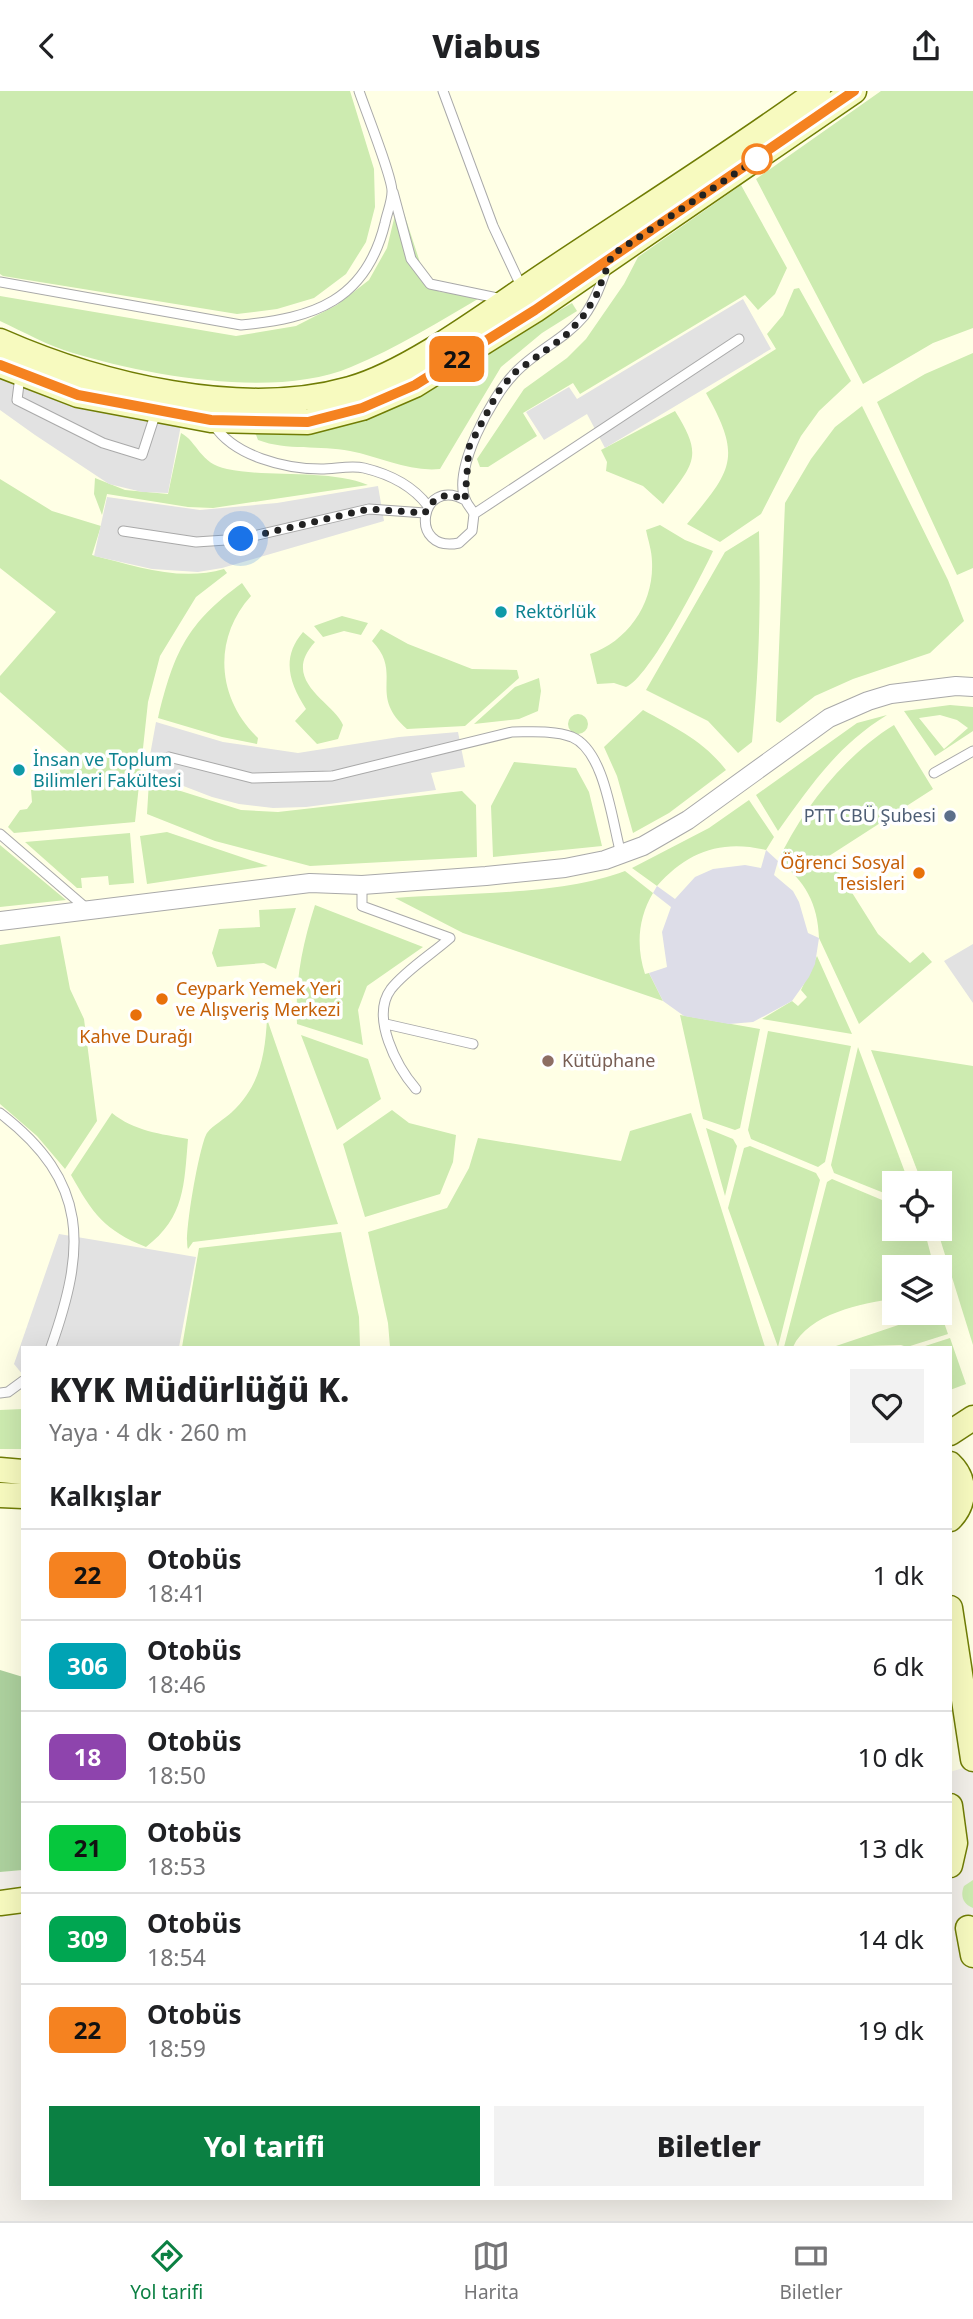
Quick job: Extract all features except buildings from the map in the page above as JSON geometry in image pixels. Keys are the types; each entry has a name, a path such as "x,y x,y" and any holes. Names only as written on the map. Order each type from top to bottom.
{"street":[{"path":"10,370 78,395 156,412 211,420 308,422 362,408 415,385 522,300 818,91"},
{"path":"0,341 60,366 152,389 215,397 304,398 352,389 411,362 522,300 612,255 854,91"},
{"path":"0,921 310,883 362,884 565,868 621,856 688,820 829,718 891,694 957,686 973,687"},
{"path":"952,1432 973,1418"},
{"path":"952,1467 961,1479 955,1511"},
{"path":"0,1470 21,1472"},
{"path":"955,1511 965,1481 973,1474"},
{"path":"0,1495 21,1496"},
{"path":"952,1621 973,1759"},
{"path":"952,1821 955,1843 952,1857"},
{"path":"952,1866 973,1856"},
{"path":"0,1903 21,1900"},
{"path":"960,1924 973,1955"}],"lane":[{"path":"359,91 393,190 411,259 430,284 472,295 522,300 443,91"},
{"path":"0,282 242,324 271,322 323,307 368,271 380,244 393,190"},
{"path":"211,420 221,437 239,449 273,462 318,469 362,467 415,490 427,510 430,536 436,541 451,545 466,538 472,531 474,515 465,500 469,447 498,392 514,373 564,337 582,318 596,296 612,255"},
{"path":"474,515 739,339"},
{"path":"10,370 17,400 103,443 142,455 156,412"},
{"path":"427,510 433,500 449,494 465,500"},
{"path":"123,531 196,542 241,539 369,509 427,510"},
{"path":"169,757 252,778 332,776 512,732 542,732 572,737 591,751 599,769 621,856"},
{"path":"934,773 973,751"},
{"path":"0,834 89,910"},
{"path":"362,884 362,906 450,938 391,989 384,1006 390,1047 400,1070 416,1089"},
{"path":"386,1024 473,1044"},
{"path":"0,1113 30,1136 54,1169 72,1216 76,1262 51,1346"},
{"path":"0,1393 8,1392 21,1382"}],"shaded area":[{"path":"0,91 973,91 973,1765 952,1771 952,1346 21,1346 21,1870 0,1872"},
{"path":"743,299 771,349 605,448 587,414 544,440 526,412 569,387 577,399"},
{"path":"0,376 114,415 181,425 168,493 142,492 109,484 35,435 0,410"},
{"path":"378,486 384,521 222,568 198,572 152,569 94,556 107,497 200,510 277,503"},
{"path":"156,722 223,742 298,753 399,737 458,732 465,767 431,773 436,790 306,807 273,808 239,804 212,797 147,772"},
{"path":"766,850 778,861 774,875 793,891 799,902 808,933 819,938 815,964 809,977 792,1001 753,1022 729,1024 684,1016 663,1001 649,973 667,967 662,932 671,907 653,893 657,886 675,899 695,877 713,869 745,865 761,868"},
{"path":"973,944 973,1003 944,961"},
{"path":"59,1234 196,1257 179,1346 21,1346 21,1373 14,1364"}],"green space":[{"path":"0,91 350,91 374,169 375,207 366,242 346,274 314,298 277,309 237,314 3,276 0,274"},
{"path":"881,91 973,91 973,328 933,343 863,384 756,179"},
{"path":"741,185 787,268 775,294 758,310 745,295 580,394 573,383 523,413 537,436 488,467 480,467 477,459 524,389 567,358 586,339 624,284 638,257"},
{"path":"399,198 427,284 440,292 483,296 385,351 321,377 287,382 250,383 175,376 73,353 0,321 0,296 236,336 296,326 337,305 369,280 387,248"},
{"path":"799,288 851,381 819,411 801,436 761,514 720,542 687,524 714,489 727,462 725,433 706,393 776,349 767,334 783,315 794,289"},
{"path":"572,303 577,311 542,333 501,367 440,469 406,466 350,451 280,446 258,440 255,432 515,336"},
{"path":"973,353 973,568 957,575 877,402 925,374"},
{"path":"862,406 948,580 964,621 930,653 853,679 815,696 780,723 776,721 785,503 811,459 835,427"},
{"path":"675,411 690,439 692,459 682,479 663,504 643,486 606,471 607,462 601,450"},
{"path":"181,433 205,458 227,469 335,477 368,485 213,508 188,507 107,494 102,515 94,494 95,478 125,490 168,494"},
{"path":"0,479 52,511 101,526 92,555 158,571 191,574 224,569 227,573 196,597 160,656 148,702 135,822 14,833 8,827 20,810 27,809 32,802 31,790 47,787 72,755 0,692 0,676 56,612 0,568"},
{"path":"660,525 685,540 713,551 674,625 636,680 626,687 614,683 597,684 590,654 616,640 636,619 648,592 651,577 652,558 646,530"},
{"path":"759,531 759,637 752,742 738,753 708,721 646,690 725,552"},
{"path":"242,583 251,596 238,613 230,631 224,669 234,705 258,738 257,744 222,737 158,718 170,675 185,641 208,612"},
{"path":"342,616 368,623 361,635 344,631 323,637 314,626"},
{"path":"381,629 408,644 472,669 517,670 519,678 465,726 407,729 395,717 389,705 385,664 372,641"},
{"path":"303,632 315,642 305,656 303,668 306,679 312,690 338,716 343,725 338,739 317,744 295,721 306,709 292,680 290,661 296,642"},
{"path":"539,678 541,691 538,711 519,719 474,724 515,687"},
{"path":"950,705 973,707 973,731 935,756 904,711","holes":["940,715 957,720 968,728 944,749 919,718"]},
{"path":"643,710 698,743 726,770 669,813 633,833 617,776 604,747"},
{"path":"578,714 585,717 588,724 585,731 578,734 571,731 568,724 571,717"},
{"path":"887,715 854,739 826,767 778,831 756,795 857,723"},
{"path":"894,725 933,789 829,856 878,934 910,963 923,952 932,962 859,1024 819,938 813,904 796,876 778,861 799,822 827,785 859,752"},
{"path":"514,762 576,768 589,792 602,846 493,857 491,806"},
{"path":"149,781 241,810 278,812 462,791 476,805 477,857 310,866 215,841 147,814"},
{"path":"749,800 774,837 766,850 734,846 706,851 680,864 657,886 632,868 709,828"},
{"path":"167,832 268,866 147,884 140,836"},
{"path":"130,833 134,883 109,885 108,876 81,878 82,888 77,888 25,842"},
{"path":"0,845 66,900 0,907"},
{"path":"625,871 653,893 644,912 640,953 645,974 649,973 663,1001 463,933 395,898 543,889 573,885"},
{"path":"315,905 423,947 367,986 358,1010 363,1045 297,1024 300,964"},
{"path":"296,908 276,969 264,963 217,967 212,953 219,929 260,927 259,910"},
{"path":"60,936 70,989 84,1019 97,1121 65,1169 37,1136 0,1104 0,945"},
{"path":"817,956 852,1034 762,1019 792,1001 798,1006 807,997 801,990"},
{"path":"680,1015 760,1029 740,1128 735,1130 703,1119"},
{"path":"267,1019 338,1224 193,1242 188,1249 190,1210 204,1140 207,1133 241,1102 255,1081 265,1045"},
{"path":"768,1031 851,1046 825,1162 818,1167 751,1139 748,1130"},
{"path":"301,1035 368,1059 381,1099 337,1130"},
{"path":"858,1047 904,1171 882,1171 882,1192 834,1173 831,1165"},
{"path":"871,1050 973,1066 973,1345 952,1277 952,1255 945,1255 941,1241 952,1241 952,1171 917,1171"},
{"path":"392,1110 409,1123 456,1135 453,1162 440,1194 365,1217 343,1144"},
{"path":"112,1113 139,1128 188,1139 183,1185 175,1212 159,1236 146,1247 120,1234 101,1219 71,1175"},
{"path":"691,1113 765,1346 390,1346 388,1323 368,1232 447,1208 469,1168 478,1138 621,1161 630,1131"},
{"path":"706,1128 733,1139 737,1146 725,1196"},
{"path":"750,1146 816,1173 820,1180 778,1346 728,1208 744,1148"},
{"path":"832,1179 882,1200 882,1241 927,1241 931,1255 882,1255 882,1301 852,1307 823,1318 800,1336 794,1346 784,1346 827,1182"},
{"path":"341,1232 359,1317 360,1346 182,1346 199,1248"},
{"path":"898,1325 945,1325 948,1334 910,1346 836,1346"},
{"path":"950,1338 966,1384 952,1389 952,1346 925,1346"},
{"path":"21,1409 21,1449 0,1449 0,1410"},
{"path":"0,1670 21,1676 21,1870 0,1872"},
{"path":"973,1880 973,1908 965,1902 962,1893 964,1886"}],"bus line":[{"name":"22","path":"0,365 20,375 78,395 156,412 211,420 308,422 362,408 415,385 535,310 854,91"}],"place":[{"name":"Rektörlük","path":"501,612"},
{"name":"İnsan ve Toplum Bilimleri Fakültesi","path":"19,770"},
{"name":"PTT CBÜ Şubesi","path":"950,816"},
{"name":"Öğrenci Sosyal Tesisleri","path":"919,873"},
{"name":"Ceypark Yemek Yeri ve Alışveriş Merkezi","path":"162,999"},
{"name":"Kahve Durağı","path":"136,1015"},
{"name":"Kütüphane","path":"548,1061"}],"route":[{"path":"241,539 369,509 425,513 433,500 449,494 465,500 469,447 498,392 514,373 564,337 582,318 596,296 612,255 757,159"}]}
